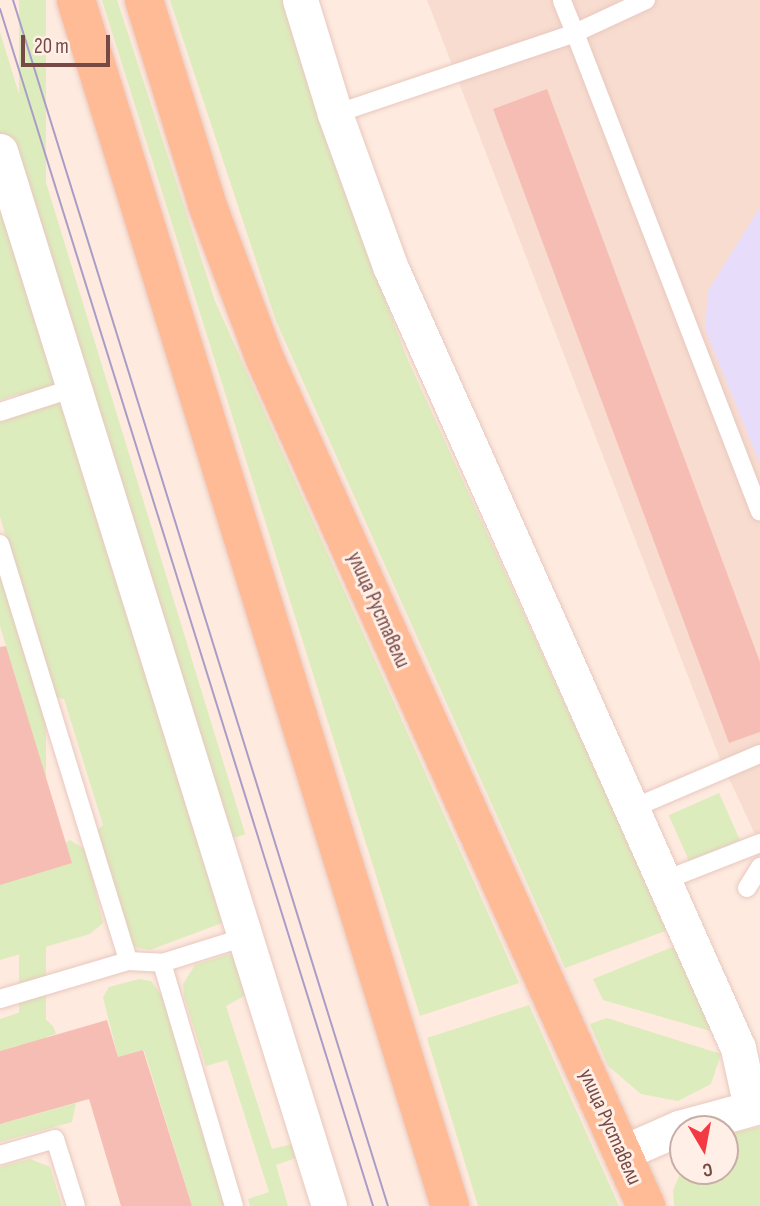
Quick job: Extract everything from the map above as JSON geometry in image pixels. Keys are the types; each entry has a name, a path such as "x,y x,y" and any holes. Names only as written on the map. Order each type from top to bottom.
{"main road":[{"path":"76,0 450,1206"},
{"name":"улица Руставели","path":"144,0 207,204 265,359 646,1206"}],"street":[{"path":"300,0 335,114 390,266 738,1048 755,1107 679,1128 622,1153"},
{"path":"0,151 329,1206"}],"lane":[{"path":"562,0 760,512"},
{"path":"335,114 575,33 646,0"},
{"path":"0,412 74,388"},
{"path":"0,544 128,961"},
{"path":"631,809 760,754"},
{"path":"663,881 760,843"},
{"path":"747,888 760,867"},
{"path":"0,999 128,961 162,963 245,937"},
{"path":"162,963 234,1206"},
{"path":"0,1155 55,1139 76,1206"}],"shaded area":[{"path":"427,0 760,0 760,845 720,759"},
{"path":"760,207 760,464 705,329 708,291"}],"green space":[{"path":"19,0 46,0 46,1091 19,1091"},
{"path":"102,0 117,0 215,301 519,983 420,1016"},
{"path":"170,0 286,0 361,235 407,358 668,930 565,968 276,321"},
{"path":"0,32 245,834 187,852 0,241"},
{"path":"0,205 55,382 0,400"},
{"path":"61,402 222,923 150,950 134,947 129,939 96,832 103,825 64,699 54,697 0,517 0,422"},
{"path":"0,570 37,698 36,704 25,709 0,626"},
{"path":"719,793 740,841 690,863 669,815"},
{"path":"70,840 86,850 103,923 90,934 0,960 0,885"},
{"path":"675,946 714,1032 603,1000 593,979"},
{"path":"234,955 246,995 226,1006 272,1149 292,1144 296,1158 276,1165 288,1206 250,1206 248,1199 269,1192 227,1060 206,1066 184,996 183,984 195,965"},
{"path":"139,979 151,981 163,997 226,1198 225,1206 192,1206 144,1050 118,1057 103,997 109,987"},
{"path":"529,1005 619,1206 478,1206 427,1038"},
{"path":"33,1008 53,1026 56,1034 0,1051 0,1019"},
{"path":"607,1018 721,1054 711,1084 678,1101 641,1094 608,1066 590,1024"},
{"path":"76,1103 72,1122 0,1142 0,1111 4,1123"},
{"path":"760,1127 760,1206 674,1206 675,1185 739,1185 739,1132"},
{"path":"30,1159 50,1167 62,1206 0,1206 0,1167"}],"building":[{"path":"547,89 760,662 760,732 729,743 493,109"},
{"path":"6,646 72,863 0,885 0,647"},
{"path":"107,1020 118,1057 143,1050 192,1206 121,1206 89,1099 0,1124 0,1051"}],"tram line":[{"path":"13,0 388,1206"},
{"path":"0,9 373,1206"}]}
